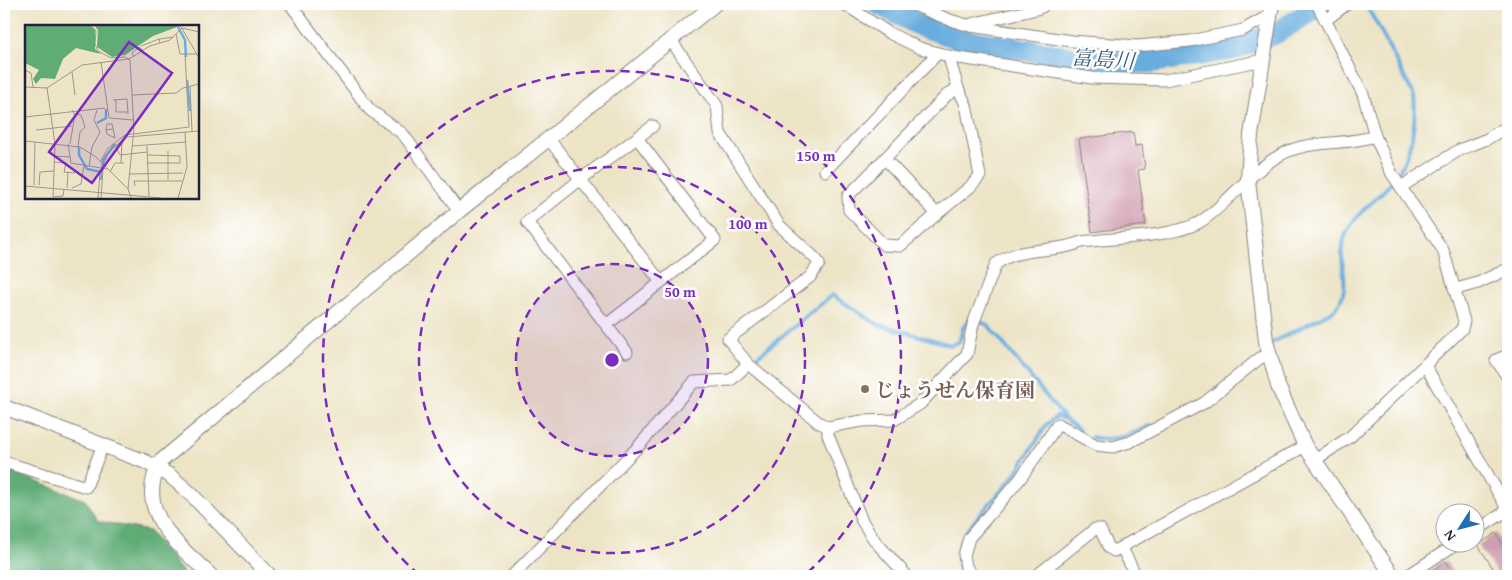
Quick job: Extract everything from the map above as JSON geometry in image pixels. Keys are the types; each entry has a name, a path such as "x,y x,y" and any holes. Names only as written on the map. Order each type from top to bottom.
{"street":[{"path":"290,4 370,110 402,134 459,211"},
{"path":"211,576 165,529 153,510 153,487 157,467 161,461 459,211 715,4"},
{"path":"844,4 889,33 920,48 952,57 1092,78 1165,80 1264,56"},
{"path":"911,4 930,8 970,26 1072,41 1137,46 1190,41 1244,30 1271,14"},
{"path":"970,26 973,23 1037,9 1042,4"},
{"path":"1315,460 1342,443 1426,365 1462,329 1464,322 1456,289 1443,250 1392,174 1375,136 1363,94 1317,4"},
{"path":"1325,18 1348,4"},
{"path":"1271,14 1251,135 1248,180 1270,355 1278,386 1306,446 1393,576"},
{"path":"670,39 717,106 720,132 779,225 816,258 819,264 810,277 728,339 748,364 818,422 828,427 862,421 894,420 920,404 967,354 977,318 996,264 1004,258 1035,250 1072,246 1081,242 1185,230 1203,220 1248,180 1282,154 1313,144 1365,139 1375,136"},
{"path":"825,171 938,53"},
{"path":"952,57 950,61 958,88 966,106 980,176 970,187 900,246 884,245 849,210 848,196 947,95 958,88"},
{"path":"627,352 527,222 653,126"},
{"path":"1401,187 1459,150 1487,139 1508,126"},
{"path":"548,138 661,282"},
{"path":"606,325 715,240 637,138"},
{"path":"885,159 936,214"},
{"path":"1456,289 1478,282 1508,268"},
{"path":"973,576 966,568 964,555 969,538 1020,478 1058,424 1096,445 1113,447 1130,442 1204,404 1260,358 1270,355"},
{"path":"1508,355 1496,360 1508,378"},
{"path":"512,576 636,448 694,382 731,380 748,364"},
{"path":"1426,365 1508,510 1484,526"},
{"path":"4,407 157,467 190,493 270,576"},
{"path":"828,427 828,435 862,521 881,548 907,576"},
{"path":"4,462 86,487 103,445"},
{"path":"1036,576 1095,529 1100,529 1109,548 1114,552 1306,446"},
{"path":"1122,548 1136,576"},
{"path":"1407,576 1444,552"}],"green space":[{"path":"4,469 85,500 98,521 149,531 186,576 4,576"}],"building":[{"path":"1133,132 1135,146 1142,145 1145,169 1138,170 1146,225 1092,232 1079,139"},
{"path":"1496,533 1508,553 1508,576 1498,576 1483,552 1484,541"},
{"path":"1446,561 1455,576 1422,576"}],"waterway":[{"name":"富島川","path":"879,4 921,26 965,40 1105,63 1153,62 1234,49 1276,33 1323,4"},
{"path":"1270,344 1334,310 1341,300 1344,291 1342,254 1346,234 1355,220 1398,174 1411,142 1415,107 1414,96 1365,4"},
{"path":"753,360 832,295 877,324 951,345 959,342 963,328 971,318 988,325 1065,419 1079,430"},
{"path":"961,576 958,560 961,542 969,527 1015,475 1047,424 1057,416 1065,419"},
{"path":"1092,437 1100,439 1116,438 1151,425"}],"place":[{"name":"じょうせん保育園","path":"865,389"}]}
